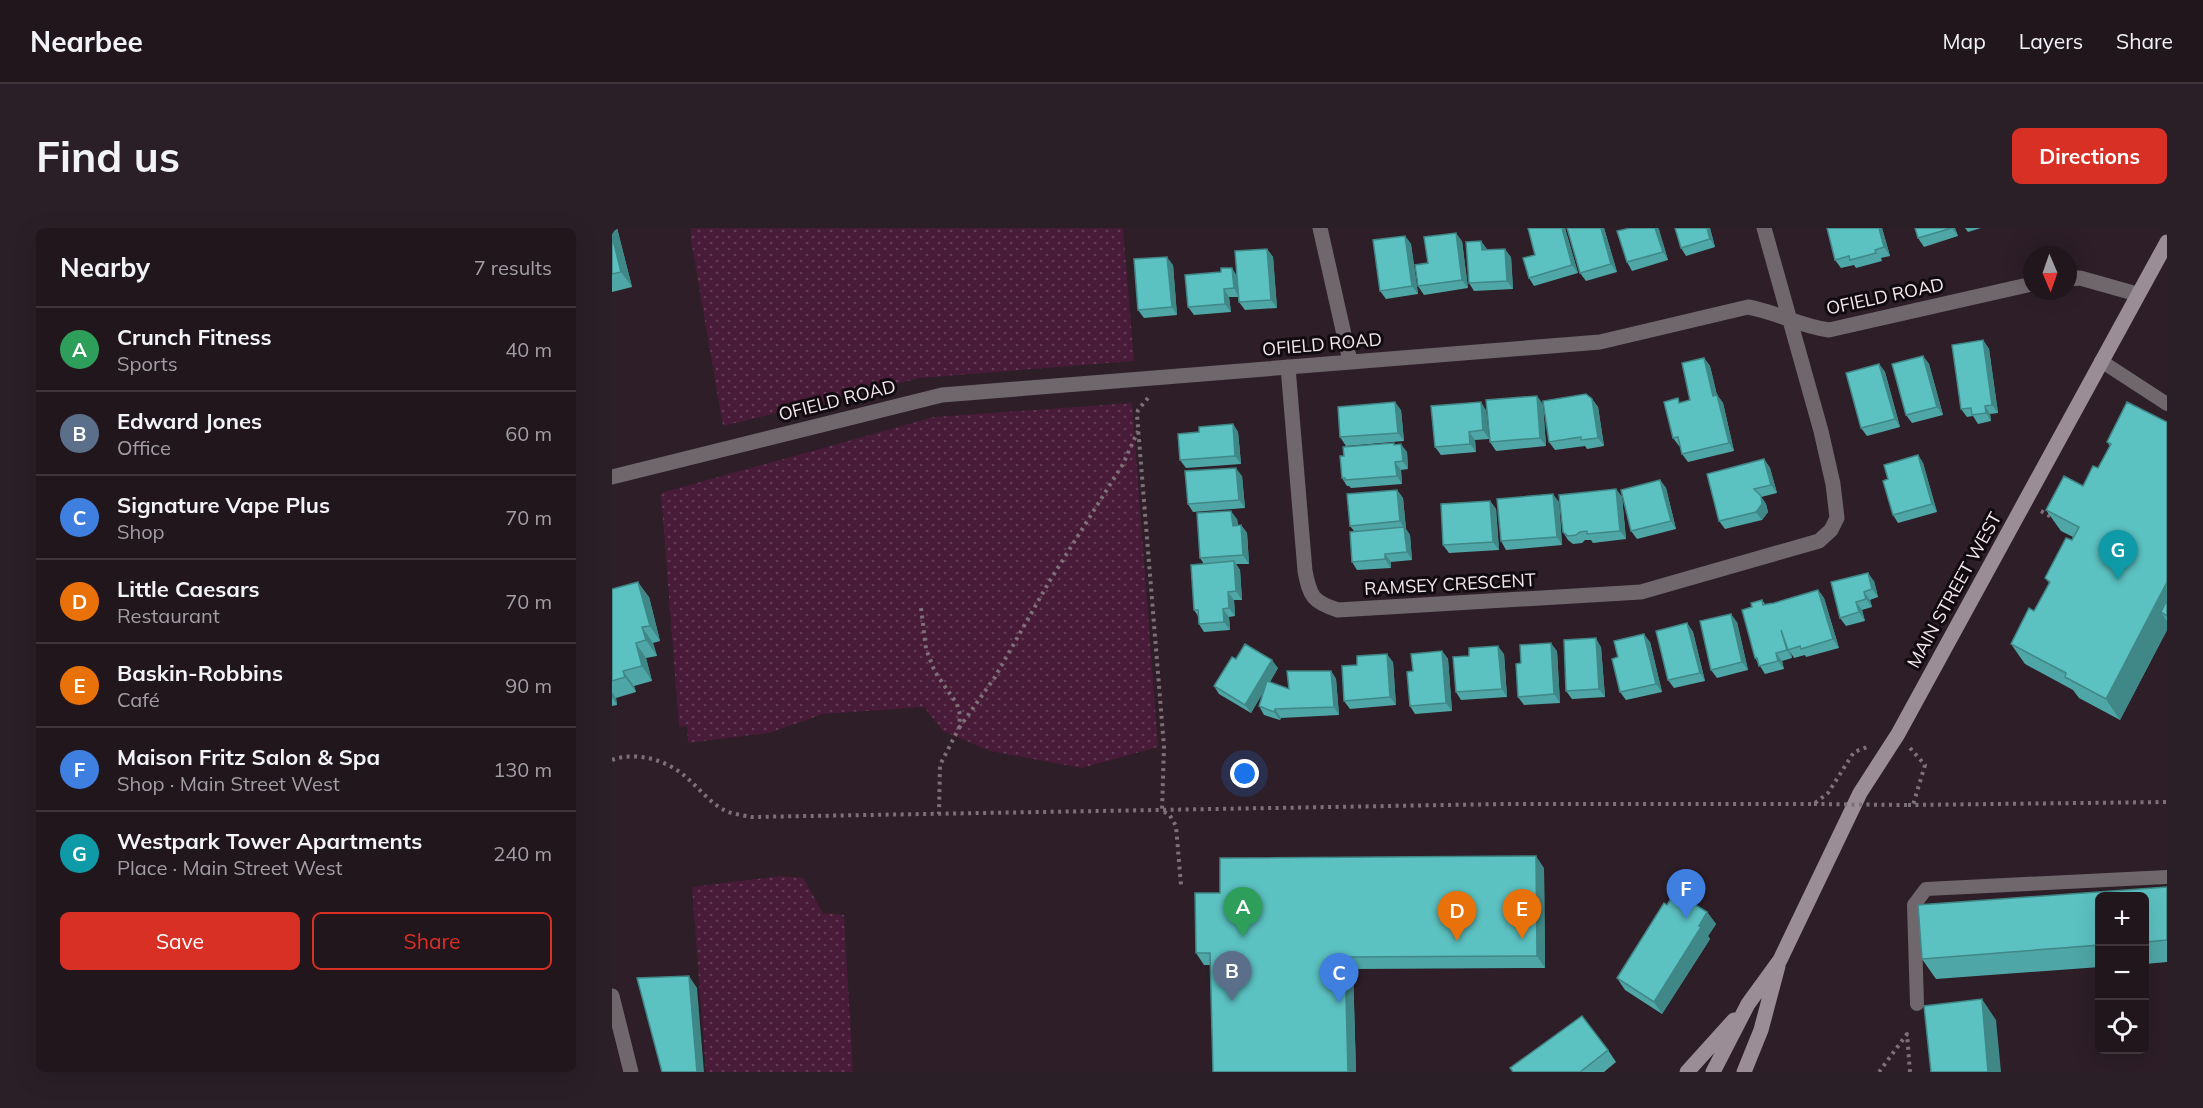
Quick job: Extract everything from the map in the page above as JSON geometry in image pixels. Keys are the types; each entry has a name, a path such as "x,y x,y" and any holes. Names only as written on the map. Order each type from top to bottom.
{"main road":[{"name":"MAIN STREET WEST","path":"1713,1072 1748,1004 1780,960 1860,793 1898,734 2167,242"},
{"name":"MAIN STREET WEST","path":"1744,1072 1761,1030 1780,960"},
{"path":"1687,1072 1748,1004"},
{"path":"1757,1072 1761,1030"}],"street":[{"path":"1320,228 1350,361"},
{"path":"1764,228 1789,321"},
{"path":"2077,278 2137,294"},
{"name":"OFIELD ROAD","path":"612,477 942,395 1600,342 1748,307 1768,310 1789,321 1809,327 1829,330 2023,286"},
{"name":"RAMSEY CRESCENT","path":"1288,367 1305,571 1309,592 1320,604 1338,610 1641,592 1819,541 1831,530 1837,518 1833,484 1821,431 1789,321"},
{"path":"612,996 631,1072"}],"lane":[{"path":"2101,361 2167,404"},
{"path":"1917,1004 1914,904 1926,889 2167,877"}],"path":[{"path":"1161,377 1138,410 1138,430 1164,747 1162,811"},
{"path":"939,814 940,765 959,728 995,677 1049,582 1123,464 1138,430"},
{"path":"2046,514 2061,522"},
{"path":"921,608 926,649 935,672 957,704 960,715 959,728"},
{"path":"1814,804 1828,793 1854,752"},
{"path":"612,760 652,758 684,775 725,811 751,817 1503,804 1910,805 2167,802"},
{"path":"1910,805 1925,765"},
{"path":"1162,811 1169,814 1176,826 1180,885"},
{"path":"1879,1072 1907,1034 1910,1072"}],"shaded area":[{"path":"691,228 1123,228 1134,361 920,378 723,426 691,240"},
{"path":"1132,403 1158,747 1082,768 990,751 943,731 924,707 823,714 769,733 688,743 687,726 679,727 661,493 934,417"},
{"path":"781,876 803,878 823,913 844,915 853,1072 706,1072 692,887"}],"building":[{"path":"1528,228 1562,228 1572,265 1529,278 1523,258 1535,255"},
{"path":"1567,228 1601,228 1611,264 1580,273"},
{"path":"1630,228 1655,228 1663,252 1627,262 1617,231"},
{"path":"1675,228 1707,228 1710,239 1681,248"},
{"path":"1827,228 1879,228 1884,247 1875,250 1876,253 1850,260 1849,256 1835,260"},
{"path":"1915,228 1952,228 1918,238"},
{"path":"1456,233 1462,280 1418,286 1415,265 1428,263 1424,237"},
{"path":"612,236 621,272 612,274"},
{"path":"1405,236 1412,286 1380,291 1373,240"},
{"path":"1481,241 1482,250 1505,249 1507,281 1469,283 1466,242"},
{"path":"1267,249 1271,300 1239,302 1235,251"},
{"path":"1167,257 1172,307 1138,310 1134,259"},
{"path":"1221,268 1232,268 1234,288 1224,289 1225,304 1188,307 1185,275 1221,272"},
{"path":"1983,340 1992,405 1985,406 1986,413 1972,415 1971,408 1961,409 1952,345"},
{"path":"1923,356 1937,407 1906,415 1892,364"},
{"path":"1704,358 1713,396 1717,395 1729,443 1682,454 1678,437 1673,438 1664,402 1678,398 1679,403 1690,400 1682,363"},
{"path":"1879,364 1895,419 1861,428 1846,373"},
{"path":"1586,394 1592,399 1598,438 1581,440 1581,437 1549,442 1543,401"},
{"path":"1537,396 1540,438 1490,442 1486,400"},
{"path":"1395,402 1398,433 1340,437 1338,407"},
{"path":"1481,402 1483,430 1469,432 1470,444 1435,447 1431,406"},
{"path":"2127,402 2167,422 2167,582 2106,699 2065,677 2066,673 2011,644 2029,608 2034,611 2050,582 2045,578 2066,538 2072,540 2079,527 2046,510 2064,476 2083,486 2093,466 2098,468 2111,444 2107,442"},
{"path":"1233,424 1235,456 1180,460 1178,434 1199,432 1199,427"},
{"path":"1394,443 1394,445 1401,444 1403,461 1395,462 1397,476 1345,480 1342,478 1340,456 1344,456 1343,447"},
{"path":"1918,455 1932,504 1893,515 1883,481 1888,479 1884,465"},
{"path":"1764,459 1771,485 1754,489 1761,496 1762,504 1756,512 1719,521 1707,474"},
{"path":"1236,468 1239,500 1188,504 1185,471"},
{"path":"1660,480 1671,521 1631,531 1621,490"},
{"path":"1616,489 1620,531 1587,534 1587,531 1568,536 1563,532 1559,495"},
{"path":"1397,490 1400,521 1350,526 1347,494"},
{"path":"1553,494 1557,537 1501,541 1497,499"},
{"path":"1490,501 1493,542 1443,545 1441,504"},
{"path":"1231,511 1233,526 1241,525 1243,555 1200,558 1197,513"},
{"path":"1404,527 1407,552 1385,554 1385,559 1352,562 1350,532"},
{"path":"1234,561 1236,591 1228,592 1229,608 1223,609 1224,622 1199,624 1198,610 1194,610 1191,565"},
{"path":"1868,573 1872,589 1864,592 1866,599 1856,602 1859,612 1840,618 1831,582"},
{"path":"638,582 650,626 642,627 646,640 636,643 642,666 623,671 625,677 612,681 612,589"},
{"path":"1818,590 1833,639 1801,649 1800,646 1788,650 1781,630 1787,650 1776,653 1778,661 1759,666 1742,610 1752,607 1751,603 1762,600 1763,605"},
{"path":"2167,600 2167,616 2161,612"},
{"path":"1731,614 1742,662 1711,670 1700,621"},
{"path":"1687,623 1700,673 1668,680 1656,631"},
{"path":"1644,634 1656,684 1620,692 1612,659 1618,657 1614,641"},
{"path":"1596,638 1599,689 1566,691 1564,640"},
{"path":"1551,643 1554,694 1518,697 1516,664 1521,663 1520,645"},
{"path":"1245,644 1272,660 1245,705 1214,686 1232,657 1236,659"},
{"path":"1498,646 1502,689 1456,692 1453,657 1469,656 1469,648"},
{"path":"1442,651 1446,703 1410,706 1407,672 1413,671 1411,654"},
{"path":"1387,654 1390,697 1344,701 1342,666 1357,665 1357,656"},
{"path":"1287,671 1331,671 1334,707 1275,709 1274,712 1259,706 1267,681 1289,689"},
{"path":"1536,856 1537,956 1345,957 1348,1072 1213,1072 1210,953 1196,953 1195,893 1220,893 1220,858"},
{"path":"2167,887 2167,940 2149,942 2149,892 2098,892"},
{"path":"1675,892 1707,912 1699,926 1701,927 1654,1002 1617,978 1664,903 1667,905"},
{"path":"2095,892 2095,945 1922,959 1918,905"},
{"path":"689,976 697,1072 662,1072 637,978"},
{"path":"1982,999 1988,1072 1931,1072 1924,1006"},
{"path":"1582,1016 1608,1050 1580,1072 1513,1072 1510,1068"}],"place":[{"name":"Westpark Tower Apartments","path":"2118,580"},
{"name":"Maison Fritz Salon & Spa","path":"1686,919"},
{"name":"Crunch Fitness","path":"1243,937"},
{"name":"Baskin-Robbins","path":"1522,939"},
{"name":"Little Caesars","path":"1457,941"},
{"name":"Edward Jones","path":"1232,1001"},
{"name":"Signature Vape Plus","path":"1339,1003"}]}
